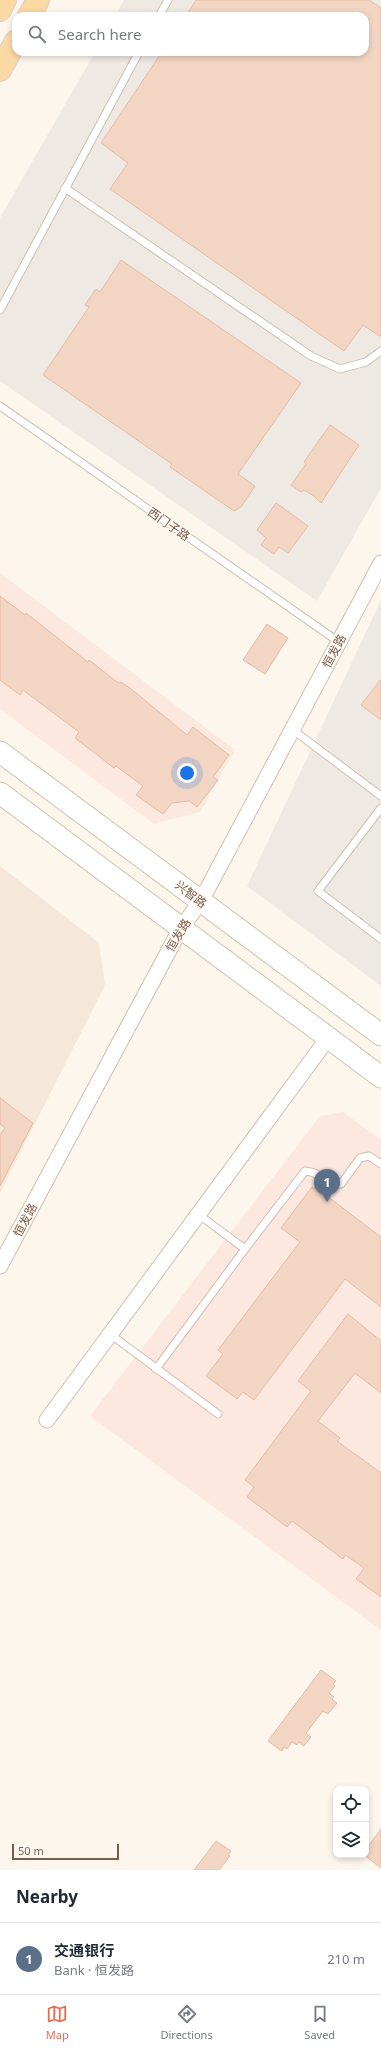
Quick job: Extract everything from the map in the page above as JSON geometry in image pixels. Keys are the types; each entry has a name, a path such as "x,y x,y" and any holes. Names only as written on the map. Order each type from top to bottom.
{"main road":[{"path":"0,10 5,0"},
{"path":"31,12 38,0"},
{"path":"0,70 12,48"},
{"name":"兴智路","path":"0,752 381,1036"},
{"path":"0,793 381,1077"}],"street":[{"name":"恒发路","path":"0,1266 181,928 201,901 381,563"},
{"path":"47,1420 328,1038"}],"lane":[{"path":"161,12 168,0"},
{"path":"0,310 137,56"},
{"path":"65,188 311,356 340,369 366,362 381,351"},
{"name":"西门子路","path":"0,406 339,642"},
{"path":"293,730 381,796"},
{"path":"381,808 318,891 381,939"},
{"path":"156,1368 305,1171 314,1172 330,1184 341,1184 360,1158 369,1156 381,1164"},
{"path":"198,1214 245,1249"},
{"path":"110,1334 218,1414"}],"shaded area":[{"path":"124,0 381,0 381,488 317,601 0,381 0,218 93,56 369,56 369,12 117,12"},
{"path":"0,573 235,750 200,812 154,824 0,709"},
{"path":"381,600 381,986 247,886"},
{"path":"0,866 99,943 105,985 0,1193"},
{"path":"343,1112 381,1140 381,1630 90,1416 320,1116"}],"building":[{"path":"196,0 369,0 381,8 381,337 363,325 344,351 110,189 128,163 101,143 159,56 369,56 369,12 188,12"},
{"path":"121,260 301,383 238,474 255,486 241,507 234,511 170,467 172,464 43,375 89,307 85,305 96,289 100,292"},
{"path":"330,425 359,445 321,503 314,496 304,490 301,492 291,485 306,464 304,462"},
{"path":"276,503 308,526 288,553 279,547 274,554 261,545 266,538 257,530"},
{"path":"0,596 25,615 26,613 88,662 89,660 117,682 121,682 130,688 187,735 193,727 229,755 213,777 218,780 197,807 189,801 172,803 163,814 136,795 143,786 116,766 114,768 75,738 79,732 23,690 20,695 0,680"},
{"path":"267,624 288,638 265,674 243,660"},
{"path":"381,679 381,720 361,705"},
{"path":"0,1098 33,1123 0,1186 0,1135 5,1128 0,1124"},
{"path":"312,1187 314,1189 315,1187 381,1237 381,1307 345,1279 254,1400 243,1392 237,1399 206,1376 223,1354 218,1350 300,1242 281,1228"},
{"path":"348,1314 381,1341 381,1393 355,1373 318,1421 340,1438 337,1441 381,1473 381,1597 356,1579 364,1568 345,1555 343,1559 292,1521 287,1527 247,1497 254,1487 245,1480 311,1391 298,1381"},
{"path":"321,1670 336,1681 333,1684 335,1686 329,1693 334,1697 332,1699 337,1703 328,1714 323,1711 306,1733 311,1737 304,1746 299,1742 297,1745 292,1742 287,1749 284,1747 282,1751 268,1741"},
{"path":"381,1829 381,1868 368,1858 369,1845"},
{"path":"216,1841 231,1851 228,1855 230,1856 219,1870 194,1870"}],"place":[{"name":"交通银行","path":"327,1202"}]}
